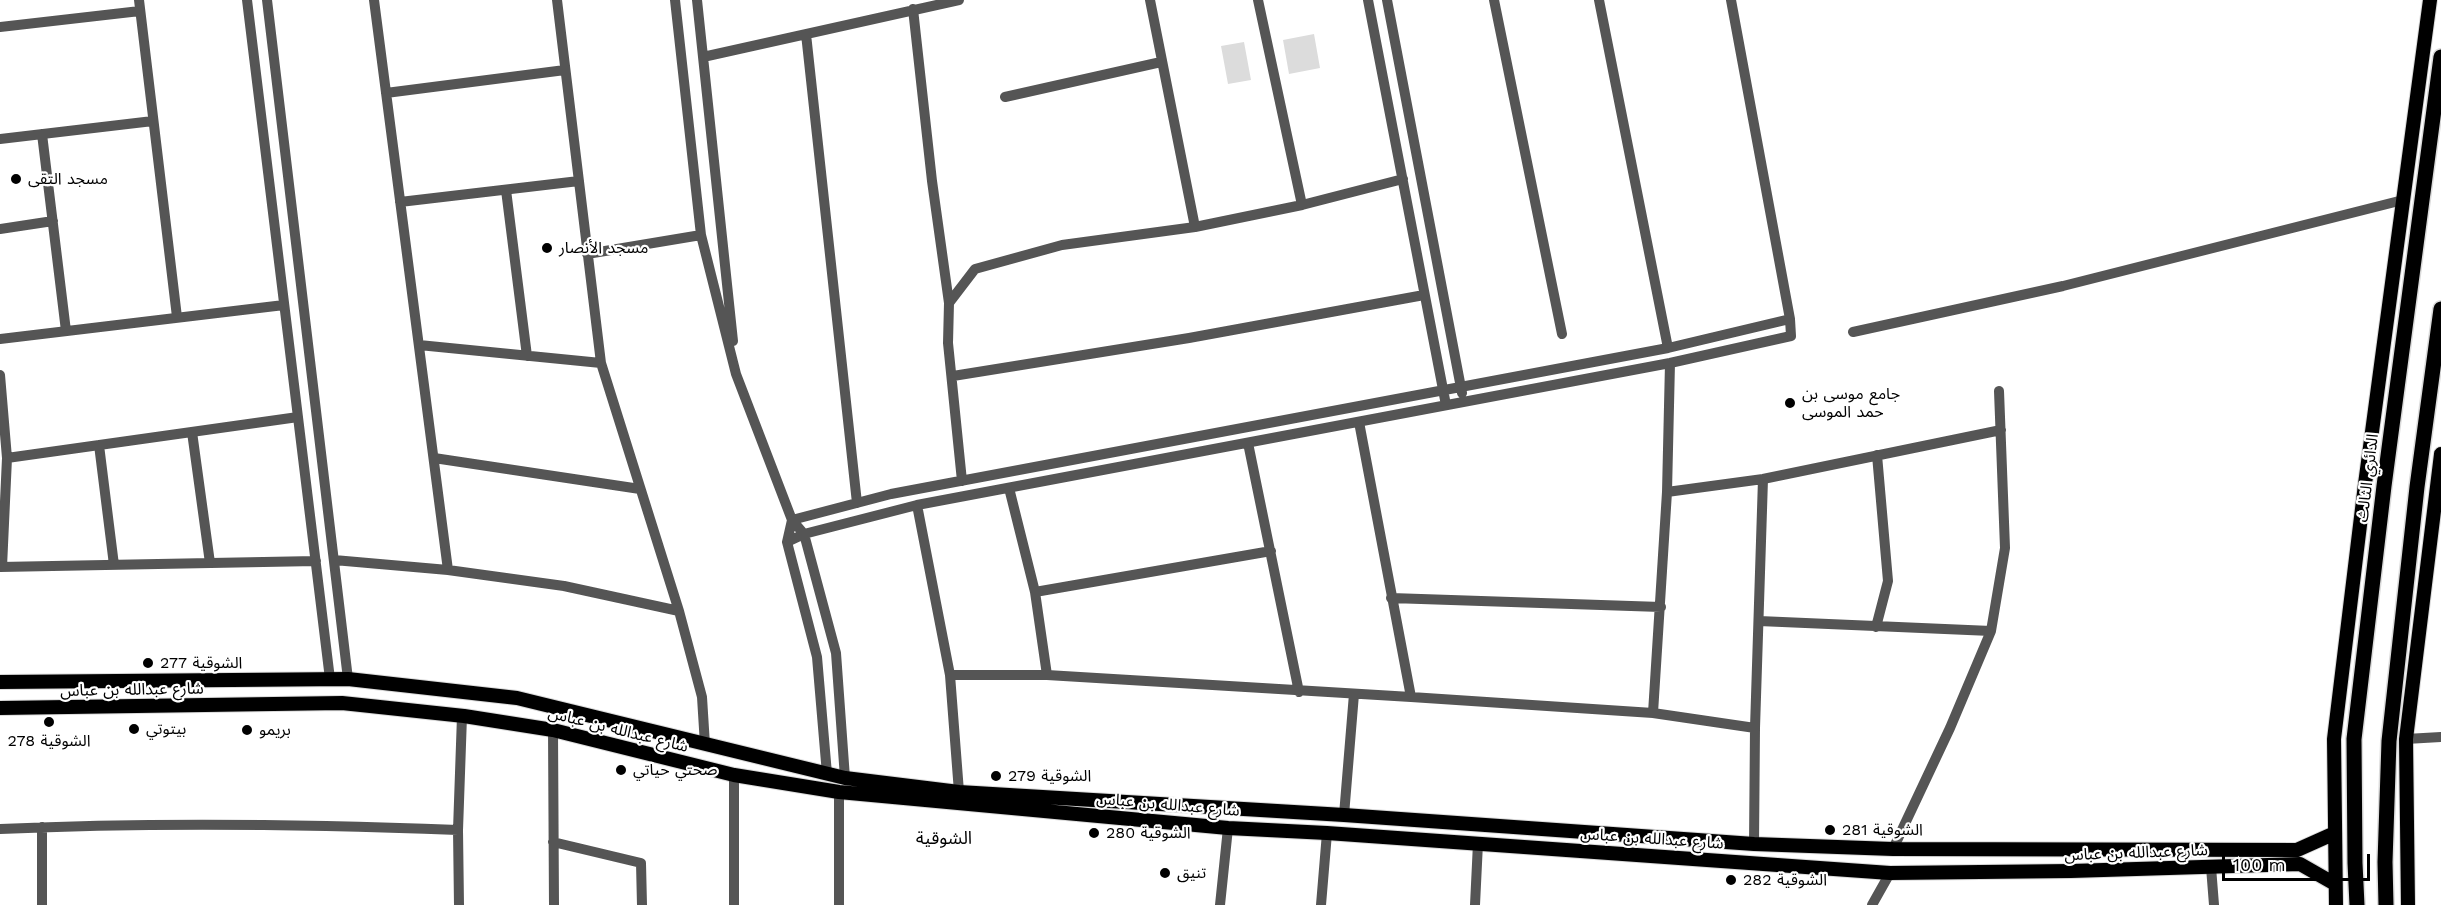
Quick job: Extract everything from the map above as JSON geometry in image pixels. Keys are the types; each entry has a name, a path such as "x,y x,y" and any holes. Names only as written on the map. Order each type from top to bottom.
{"highway":[{"name":"الدائري الثالث","path":"2357,905 2354,740 2383,497 2441,57"},
{"path":"2386,905 2389,741 2417,487 2441,309"}],"main road":[{"path":"2336,905 2334,739 2430,0"},
{"path":"2408,905 2406,739 2440,462"},
{"name":"شارع عبدالله بن عباس","path":"0,682 348,679 517,698 844,778 959,792 1344,815 1754,844 1893,849 2297,850 2335,833"},
{"name":"شارع عبدالله بن عباس","path":"0,708 342,703 462,716 553,730 734,775 839,792 1228,828 1478,843 1890,873 2300,864 2335,884"}],"street":[{"path":"247,0 330,679"},
{"path":"267,0 348,679"},
{"path":"374,0 448,570"},
{"path":"557,0 601,363 679,611 702,697 705,745"},
{"path":"675,0 701,235 736,374 792,520 804,534 836,653 844,778"},
{"path":"697,0 736,374"},
{"path":"703,57 959,0"},
{"path":"1150,0 1196,227"},
{"path":"1258,0 1302,205"},
{"path":"1368,0 1446,405"},
{"path":"1387,0 1464,402"},
{"path":"1494,0 1562,334"},
{"path":"1599,0 1668,348"},
{"path":"787,542 804,534 917,505 1670,363 1791,336 1790,319 1731,0"},
{"path":"0,27 139,6 177,317"},
{"path":"913,9 932,182 950,303 948,342 962,480"},
{"path":"806,34 857,503"},
{"path":"1005,97 1161,62"},
{"path":"386,93 565,70"},
{"path":"0,139 153,121"},
{"path":"42,134 66,331"},
{"path":"950,303 975,269 1062,245 1196,227 1302,205 1402,179"},
{"path":"400,202 579,181"},
{"path":"506,190 527,356"},
{"path":"1853,332 2063,286 2403,200"},
{"path":"0,229 53,221"},
{"path":"587,254 701,235"},
{"path":"952,376 1189,338 1424,295"},
{"path":"0,339 284,305"},
{"path":"792,520 891,494 1668,348 1790,319"},
{"path":"419,345 601,363"},
{"path":"1653,713 1667,492 1670,363"},
{"path":"0,375 7,458 1,567 316,561"},
{"path":"1893,849 1950,728 1991,631 2005,548 1999,391"},
{"path":"7,458 298,417"},
{"path":"1359,422 1411,697"},
{"path":"1667,492 1763,479 2001,430"},
{"path":"192,432 210,563"},
{"path":"1248,443 1299,692"},
{"path":"99,445 114,565"},
{"path":"1876,627 1888,581 1877,455"},
{"path":"434,458 640,489"},
{"path":"1754,844 1755,728 1763,479"},
{"path":"1010,488 1035,592 1047,675"},
{"path":"917,505 950,675 959,792"},
{"path":"792,520 787,542 817,657 827,774"},
{"path":"1035,592 1271,551"},
{"path":"334,560 448,570 564,586 679,611"},
{"path":"1391,598 1661,607"},
{"path":"1759,621 1991,631"},
{"path":"950,675 1047,675 1411,697 1653,713 1755,728"},
{"path":"1344,815 1354,694"},
{"path":"459,905 458,830 462,716"},
{"path":"553,730 554,905"},
{"path":"2406,739 2441,737"},
{"path":"734,775 734,905"},
{"path":"839,792 839,905"},
{"path":"0,829 112,824 307,824 458,830"},
{"path":"42,827 42,905"},
{"path":"1220,905 1228,828"},
{"path":"1321,905 1327,833"},
{"path":"553,842 641,863 642,905"},
{"path":"1475,905 1478,843"},
{"path":"2211,867 2214,905"},
{"path":"1872,905 1890,873"}],"shaded area":[{"path":"1314,34 1320,68 1289,74 1283,40"},
{"path":"1244,42 1251,80 1228,84 1221,46"}],"place":[{"name":"مسجد التقى","path":"16,179"},
{"name":"مسجد الأنصار","path":"547,248"},
{"name":"جامع موسى بن حمد الموسى","path":"1790,403"},
{"name":"الشوقية 277","path":"148,663"},
{"name":"الشوقية 278","path":"49,722"},
{"name":"بيتوتي","path":"134,729"},
{"name":"بريمو","path":"247,730"},
{"name":"صحتي حياتي","path":"621,770"},
{"name":"الشوقية 279","path":"996,776"},
{"name":"الشوقية 281","path":"1830,830"},
{"name":"الشوقية 280","path":"1094,833"},
{"name":"تنيق","path":"1165,873"},
{"name":"الشوقية 282","path":"1731,880"}],"district":[{"name":"الشوقية","path":"944,839"}]}
